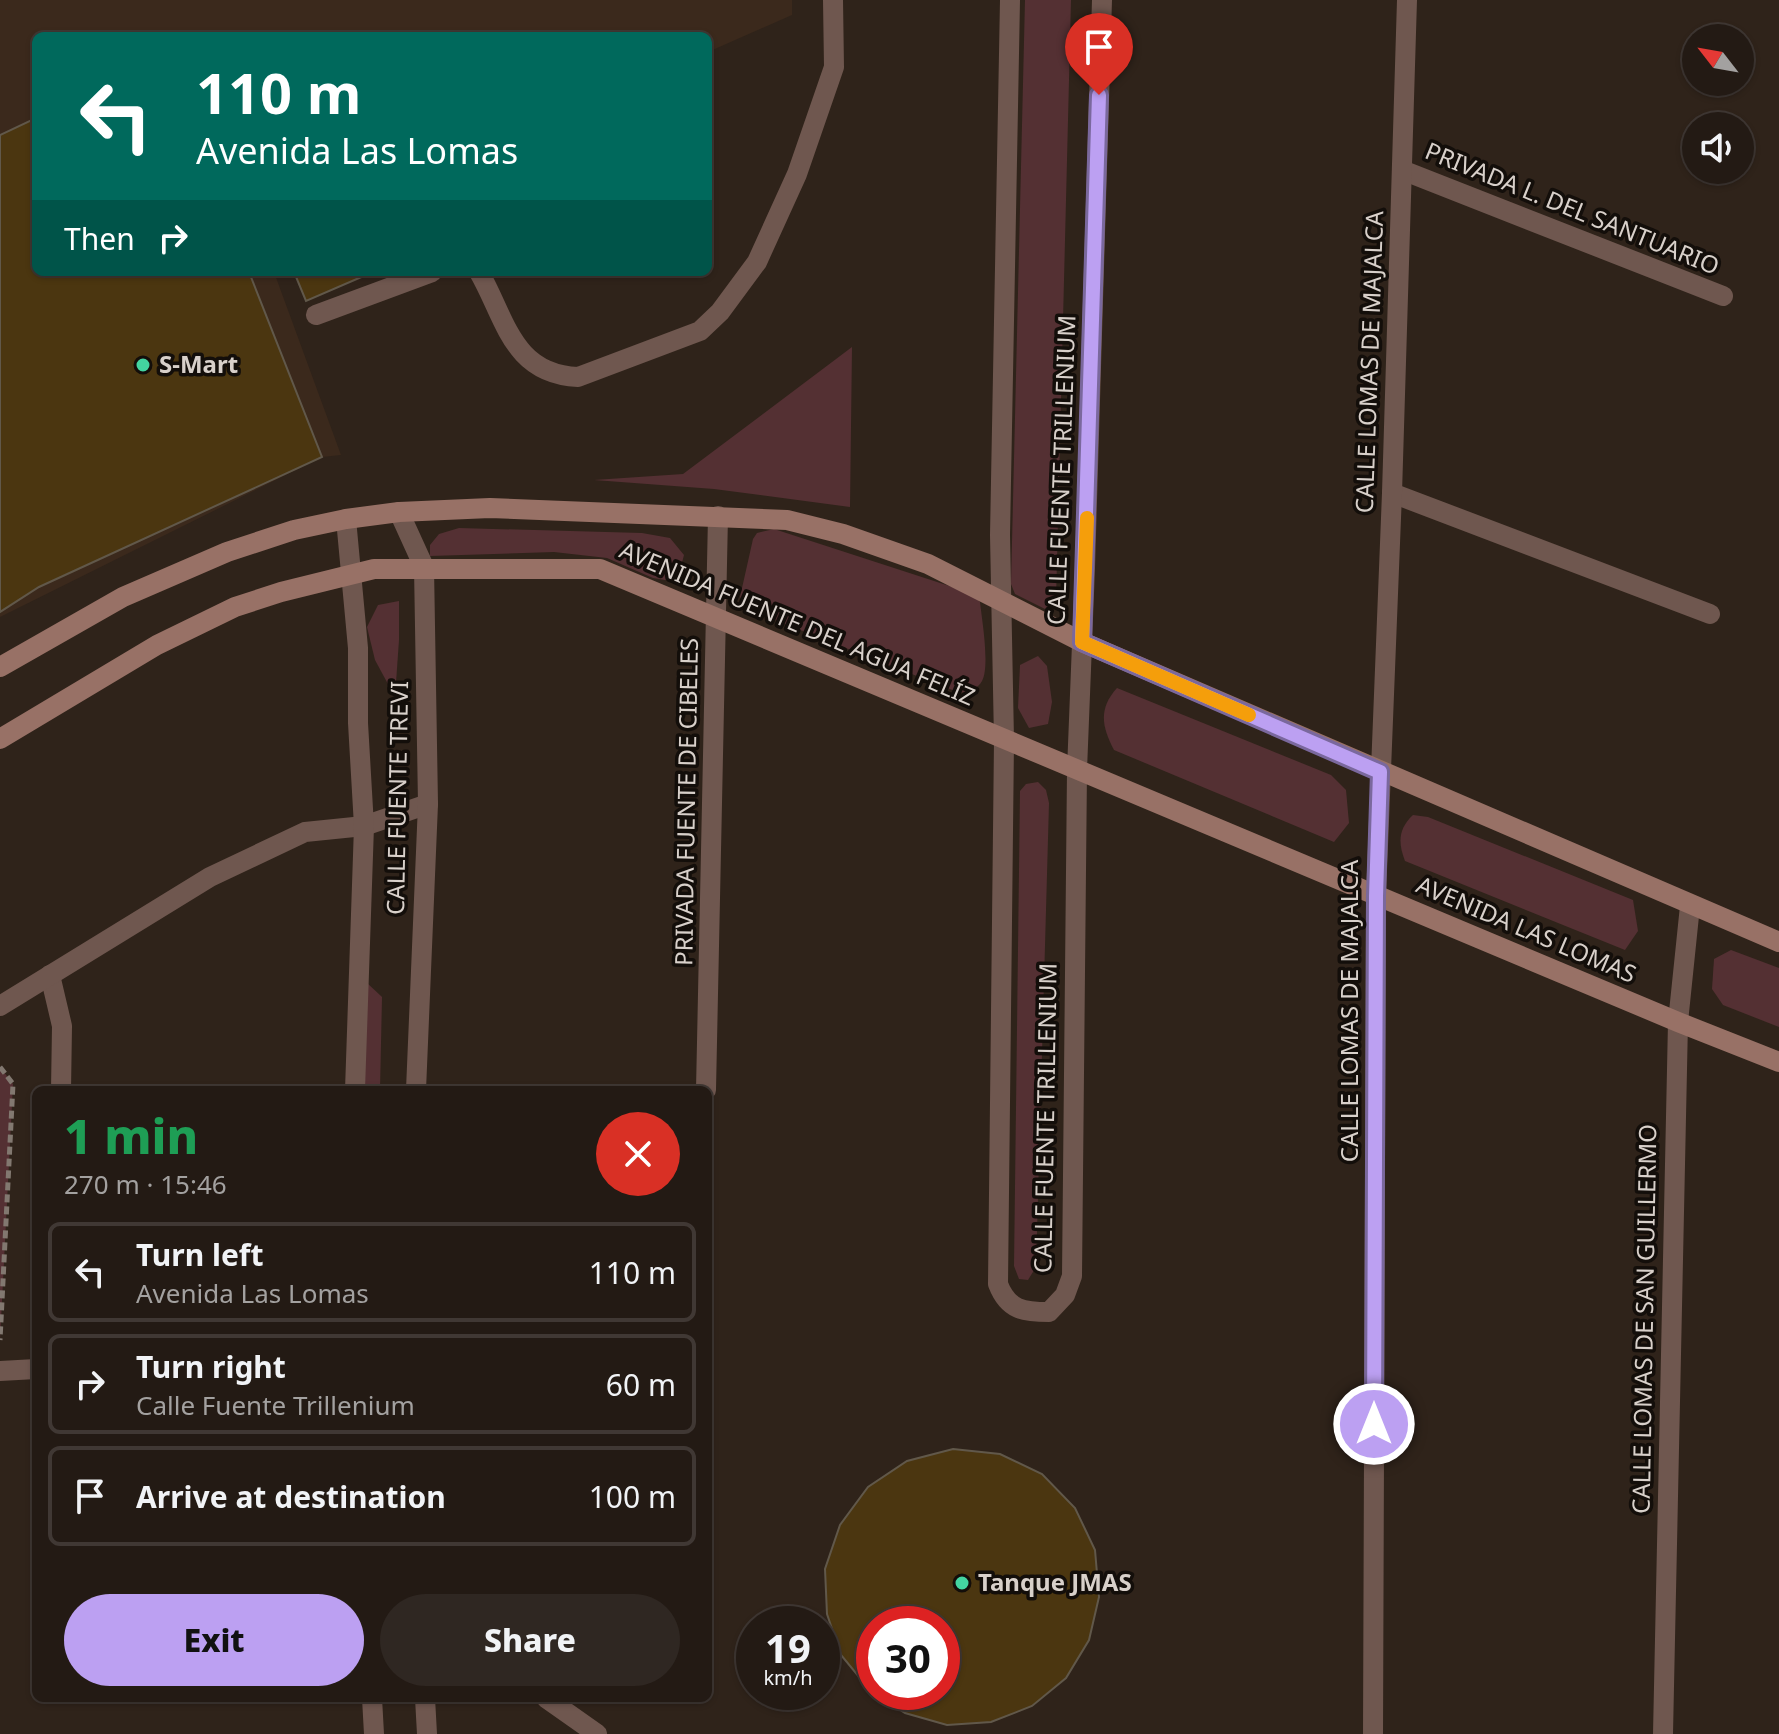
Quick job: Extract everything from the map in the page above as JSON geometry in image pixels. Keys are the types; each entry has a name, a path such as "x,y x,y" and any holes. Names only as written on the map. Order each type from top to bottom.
{"main road":[{"name":"AVENIDA FUENTE DEL AGUA FELÍZ","path":"0,667 136,591 227,552 294,530 399,512 490,508 787,520 843,534 928,564 1082,642"},
{"name":"AVENIDA FUENTE DEL AGUA FELÍZ","path":"0,739 157,645 235,607 281,592 374,569 600,569 1077,770"},
{"path":"1082,642 1779,942"},
{"name":"AVENIDA LAS LOMAS","path":"1077,770 1779,1062"}],"street":[{"path":"481,276 513,341 541,370 559,376 578,377 700,331 720,312 757,262 780,215 834,67 833,0"},
{"name":"CALLE FUENTE TRILLENIUM","path":"1010,0 1000,535 1004,740 998,1284 1011,1306 1023,1312 1049,1312 1065,1295 1072,1276 1077,770 1102,0"},
{"name":"CALLE LOMAS DE MAJALCA","path":"1373,1734 1376,896 1407,0"},
{"name":"PRIVADA L. DEL SANTUARIO","path":"1402,170 1723,296"},
{"path":"316,315 421,276"},
{"path":"1392,493 1710,614"},
{"name":"CALLE FUENTE TREVI","path":"399,512 424,567 428,804 416,1086"},
{"name":"PRIVADA FUENTE DE CIBELES","path":"706,1086 718,516"},
{"name":"CALLE FUENTE TREVI","path":"346,519 358,648 358,723 364,826 355,1086"},
{"path":"0,1006 210,877 305,832 364,826 428,804"},
{"name":"CALLE LOMAS DE SAN GUILLERMO","path":"1663,1734 1678,1022 1690,906"},
{"path":"50,975 62,1026 61,1086"},
{"path":"0,1371 32,1369"},
{"path":"372,1702 374,1734"},
{"path":"425,1702 427,1734"},
{"path":"552,1702 597,1734"}],"path":[{"path":"0,1067 13,1084 0,1340"}],"shaded area":[{"name":"S-Mart","path":"0,0 792,0 792,15 712,50 712,32 32,32 32,276 275,276 341,455 322,457 0,617"},
{"path":"1025,0 1071,0 1056,600 1045,609 1015,594 1011,584"},
{"path":"852,347 850,507 714,489 594,480 683,474"},
{"path":"459,528 642,533 670,538 684,555 677,582 653,578 607,558 554,552 430,556 430,545 439,534"},
{"path":"774,529 971,593 980,602 984,631 985,665 980,684 960,693 747,609 740,597 753,539 757,533"},
{"path":"399,601 395,697 375,660 367,627 378,605"},
{"path":"1038,656 1047,666 1052,702 1048,724 1029,728 1018,708 1020,665"},
{"path":"1117,688 1331,775 1346,790 1349,823 1334,842 1114,750 1104,718 1107,703"},
{"path":"1038,782 1046,790 1049,803 1036,1267 1028,1280 1019,1279 1014,1266 1020,791 1026,784"},
{"path":"1413,815 1428,817 1633,900 1638,931 1625,950 1405,861 1401,836"},
{"path":"1731,950 1779,968 1779,1027 1723,1005 1712,989 1714,959"},
{"path":"366,982 382,997 380,1086 354,1086"},
{"path":"0,1067 13,1084 0,1340"}],"building":[{"name":"S-Mart","path":"32,120 32,276 251,276 322,457 39,587 0,612 0,135"},
{"path":"296,276 364,276 306,301"},
{"name":"Tanque JMAS","path":"953,1449 1000,1454 1042,1474 1075,1508 1095,1550 1099,1597 1089,1640 1066,1678 1032,1706 991,1722 947,1725 900,1710 960,1710 960,1606 856,1606 856,1673 840,1652 840,1606 827,1606 825,1569 840,1525 868,1487 907,1461"}],"slow traffic":[{"path":"1087,518 1082,642 1249,715"}],"place":[{"name":"S-Mart","path":"143,365"},
{"name":"Tanque JMAS","path":"962,1583"}],"route":[{"path":"1099,95 1082,642 1380,772 1376,896 1374,1424"}]}
